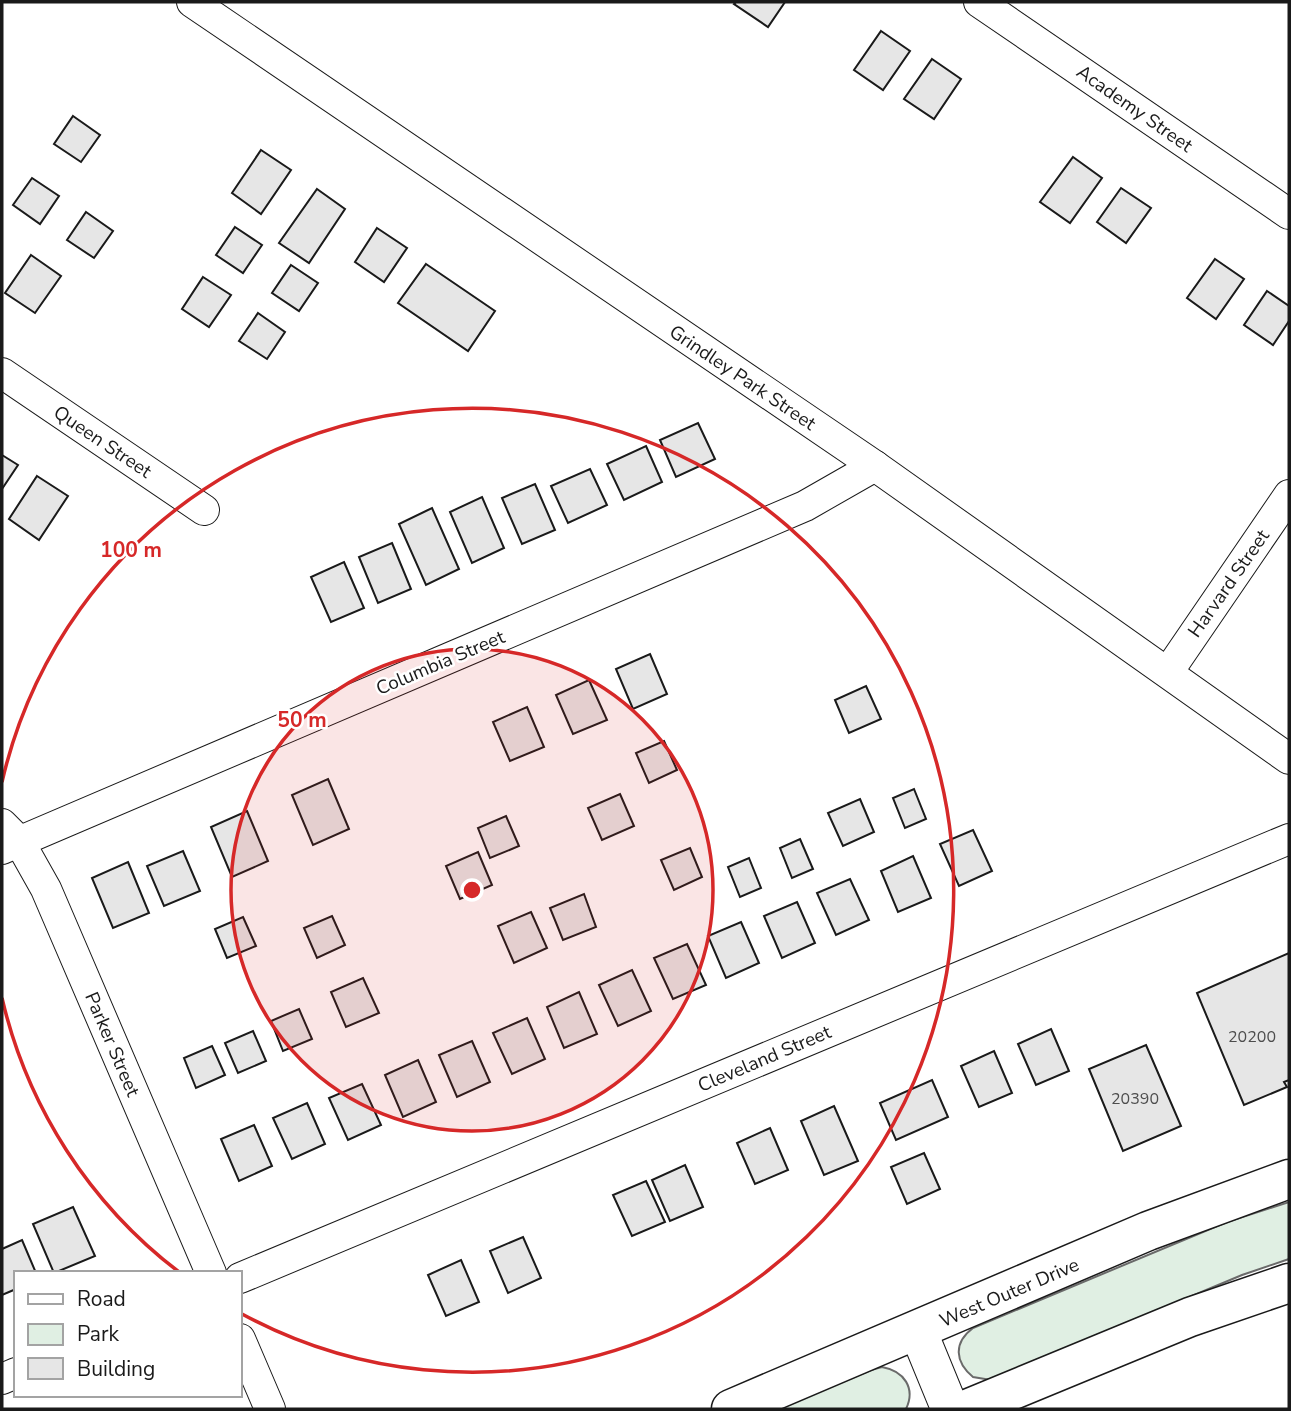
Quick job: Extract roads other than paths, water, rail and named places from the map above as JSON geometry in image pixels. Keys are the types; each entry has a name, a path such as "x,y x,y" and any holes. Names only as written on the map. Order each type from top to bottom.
{"main road":[{"name":"West Outer Drive","path":"731,1409 1148,1231 1289,1179"},
{"path":"967,1409 1190,1317 1289,1283"}],"street":[{"name":"Grindley Park Street","path":"192,2 874,466 1289,759"},
{"name":"Academy Street","path":"979,2 1289,214"},
{"name":"Queen Street","path":"2,373 204,510"},
{"name":"Columbia Street","path":"8,838 805,506 874,466"},
{"name":"Harvard Street","path":"1168,672 1289,495"},
{"name":"Parker Street","path":"8,838 46,889 210,1271"},
{"name":"Cleveland Street","path":"242,1277 1289,839"},
{"path":"918,1331 950,1409"},
{"path":"242,1344 270,1409"}]}
